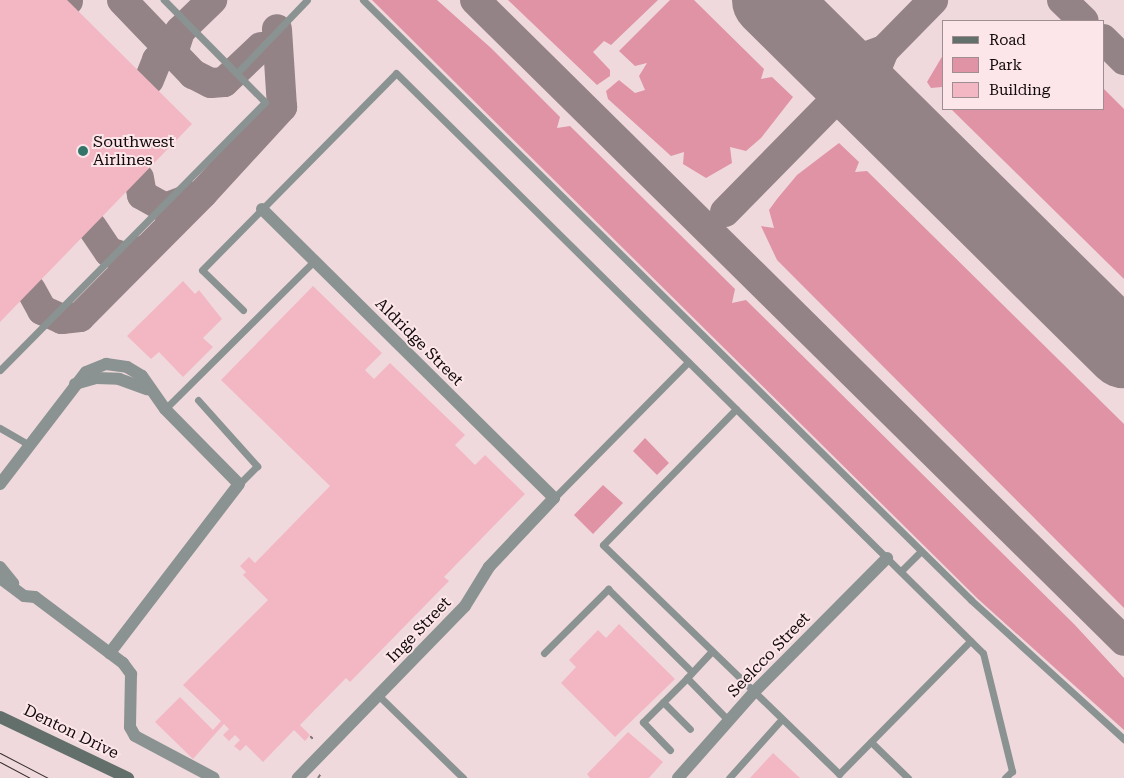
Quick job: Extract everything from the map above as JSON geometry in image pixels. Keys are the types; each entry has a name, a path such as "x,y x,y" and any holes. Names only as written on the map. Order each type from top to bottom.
{"main road":[{"name":"Denton Drive","path":"0,716 128,778"}],"street":[{"name":"Aldridge Street","path":"262,209 554,498"},
{"path":"0,484 75,384 96,378 119,379 147,389 164,409 239,484 110,653"},
{"name":"Inge Street","path":"298,778 465,606 489,567 554,498"},
{"name":"Seelcco Street","path":"678,778 754,692 887,558"},
{"path":"0,567 17,589"},
{"path":"0,578 17,589 35,597 110,653 131,674 130,727 135,736 214,778"}],"lane":[{"path":"0,370 266,102 164,0"},
{"path":"237,73 308,0"},
{"path":"363,0 921,552 1124,739"},
{"path":"243,310 202,270 396,73 983,654 1012,771 1005,778"},
{"path":"164,409 314,261"},
{"path":"554,498 688,362"},
{"path":"198,400 257,466 239,484"},
{"path":"736,409 603,545 782,719 837,776 970,641"},
{"path":"0,428 30,445"},
{"path":"901,572 921,552"},
{"path":"544,653 608,589 690,675 729,721"},
{"path":"670,750 643,722 712,651"},
{"path":"378,695 463,778"},
{"path":"663,702 690,729"},
{"path":"729,778 782,719"},
{"path":"871,742 908,778"}],"path":[{"path":"310,736 314,740"}],"green space":[{"path":"372,0 437,0 491,48 560,117 557,128 570,126 735,289 732,303 746,300 1074,624 1124,678 1124,730 978,599"},
{"path":"508,0 658,0 611,45 604,41 593,52 610,70 610,76 597,85"},
{"path":"670,0 694,0 764,69 761,79 772,77 793,97 761,138 746,151 730,147 732,163 706,178 683,164 684,152 671,156 608,99 606,91 619,80 635,93 645,90 639,76 647,63 635,66 619,51"},
{"path":"942,57 942,87 931,88 927,82"},
{"path":"1104,89 1124,109 1124,279 952,110 1104,110"},
{"path":"839,143 859,162 855,172 867,171 1124,424 1124,608 777,260 761,226 774,228 769,210 797,175"},
{"path":"645,438 669,463 657,475 633,451"},
{"path":"603,485 623,503 593,534 574,515"}],"building":[{"name":"Southwest Airlines","path":"0,0 67,0 192,124 0,322"},
{"path":"183,281 195,294 199,290 222,319 203,338 213,347 183,377 159,352 151,359 127,336"},
{"path":"313,286 382,353 365,370 374,379 390,363 465,435 455,445 475,465 485,455 525,494 444,577 449,581 350,682 346,678 300,725 310,735 305,741 294,730 263,762 246,745 240,751 234,746 240,740 235,735 229,741 223,735 229,729 224,724 193,759 155,722 180,697 213,730 221,721 183,685 268,600 243,575 246,572 240,566 249,557 255,563 330,486 221,380"},
{"path":"619,624 675,679 615,737 561,683 576,667 569,660 598,630 606,638"},
{"path":"628,732 663,762 649,778 590,778 587,774"},
{"path":"773,753 800,778 750,778"}],"taxiway":[{"path":"122,0 193,74 211,83 224,82 261,47"},
{"path":"149,80 157,60 167,52 173,53 180,31 212,0"},
{"path":"475,0 1124,641"},
{"path":"725,212 933,0"},
{"path":"1062,0 1083,20"},
{"path":"31,290 42,310 62,319 80,317 203,193 282,107 277,29"},
{"path":"1104,40 1124,60"},
{"path":"823,53 856,60 884,50"},
{"path":"880,109 874,75 884,50"},
{"path":"139,178 142,195 165,208 196,196"},
{"path":"92,227 109,252 127,258 144,250"}],"runway":[{"path":"770,0 1124,350"}],"tram line":[{"path":"0,753 48,778"},
{"path":"0,762 30,778"}],"place":[{"name":"Southwest Airlines","path":"83,151"}]}
